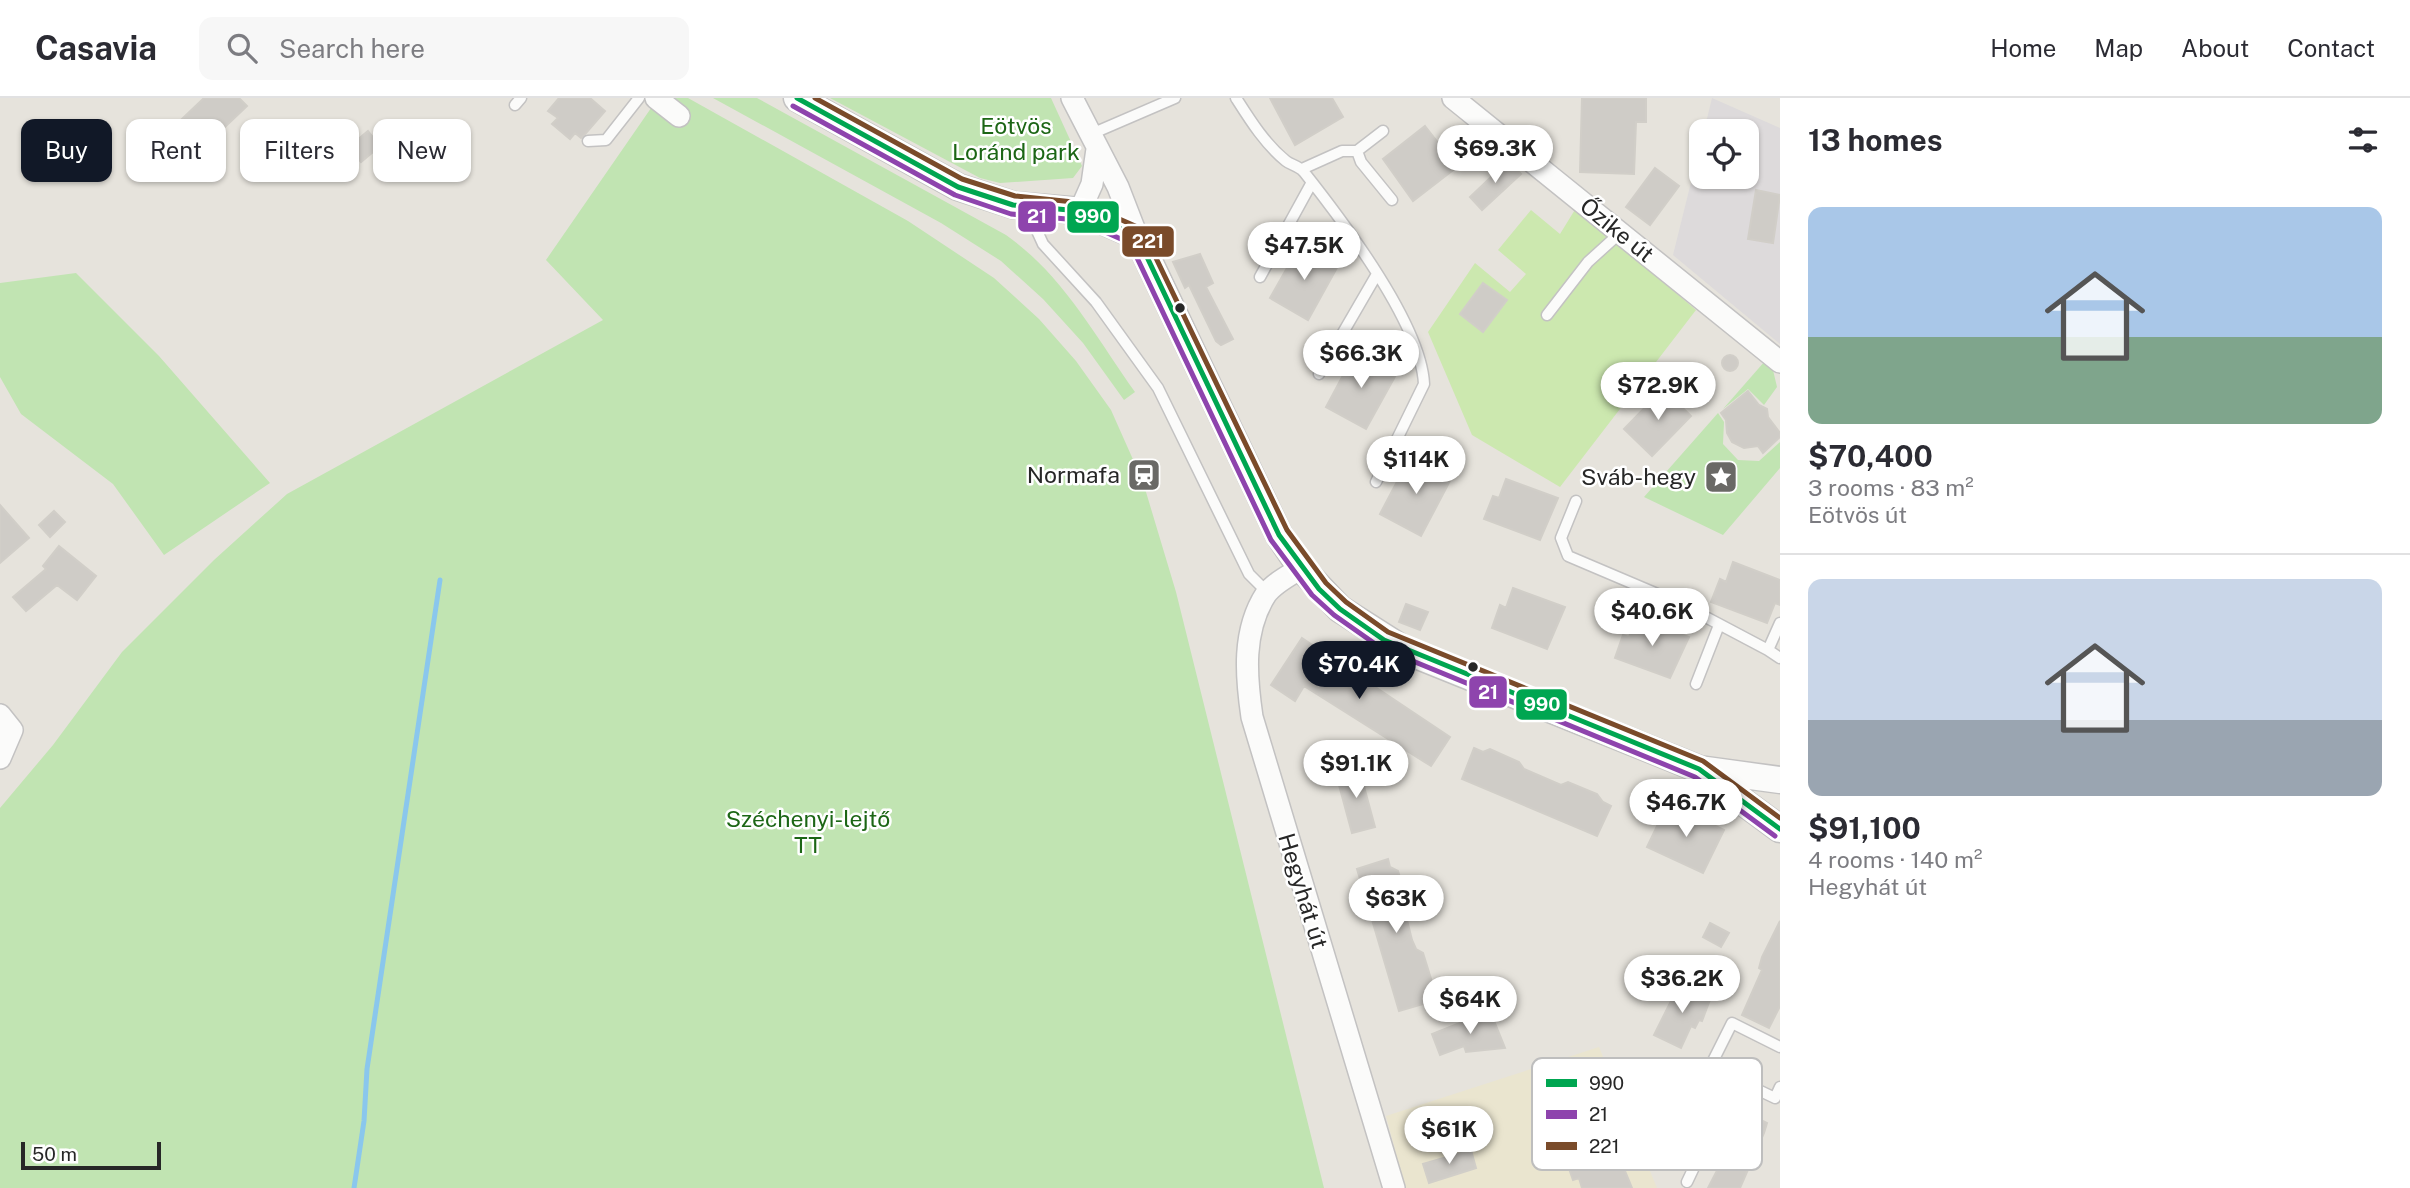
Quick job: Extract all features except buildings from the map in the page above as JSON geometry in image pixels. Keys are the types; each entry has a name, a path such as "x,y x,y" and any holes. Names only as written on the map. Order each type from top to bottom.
{"street":[{"path":"656,98 679,116"},
{"path":"797,98 958,187 985,198 1013,205 1080,211 1137,236"},
{"path":"1072,98 1118,187 1137,236 1279,535 1301,568 1340,609 1406,651 1699,769 1778,779"},
{"name":"Őzike út","path":"1453,98 1780,362"},
{"path":"1080,211 1092,184 1093,142"},
{"path":"1267,592 1301,568"},
{"name":"Hegyhát út","path":"1267,592 1248,647 1246,668 1252,717 1395,1188"},
{"path":"0,758 6,722"},
{"path":"1699,769 1780,829"},
{"path":"1756,813 1762,794 1778,779"}],"lane":[{"path":"588,141 606,140 639,98"},
{"path":"1093,142 1175,98"},
{"path":"1236,98 1268,144 1287,163 1302,169 1354,236 1412,338 1424,370 1424,384 1376,482"},
{"path":"1302,169 1342,151 1357,151 1383,131"},
{"path":"1357,151 1362,162 1392,200"},
{"path":"1260,276 1311,184"},
{"path":"1032,220 1043,244 1096,302 1157,388 1250,574 1267,592"},
{"path":"1547,315 1588,262 1619,233"},
{"path":"1320,374 1377,274"},
{"path":"1576,501 1561,538 1567,556 1681,604 1780,658"},
{"path":"1768,650 1780,623"},
{"path":"1696,684 1719,625"},
{"path":"1714,1058 1732,1023 1780,1047"},
{"path":"1762,1092 1774,1098 1780,1087"},
{"path":"1687,1182 1693,1170"}],"shaded area":[{"path":"1712,98 1780,128 1780,344 1673,255 1689,189 1759,189 1759,119 1707,119"},
{"path":"1599,1047 1604,1058 1565,1058"},
{"path":"1532,1069 1532,1170 1650,1170 1657,1188 1405,1188 1386,1116"}],"green space":[{"name":"Széchenyi-lejtő TT","path":"658,98 688,98 908,221 994,278 1039,319 1076,361 1111,410 1143,482 1176,592 1324,1188 0,1188 0,808 53,745 122,652 214,560 287,494 603,320 546,260"},
{"path":"713,98 757,98 1006,235 1044,268 1061,287 1135,392 1124,400 1083,343 1043,299 1001,261 941,223"},
{"name":"Eötvös Loránd park","path":"830,98 1051,98 1082,166 1073,178 1000,183 980,178"},
{"path":"1576,208 1696,310 1560,487 1472,435 1428,332 1475,263 1510,292 1526,274 1498,250 1531,210 1560,234"},
{"path":"76,273 159,356 270,483 164,555 113,484 21,414 0,377 0,283"},
{"path":"1765,361 1773,370 1777,387 1764,405 1748,389 1723,409"},
{"path":"1718,413 1724,422 1723,444 1738,460 1759,461 1780,442 1780,468 1723,535 1644,497"}],"waterway":[{"path":"354,1188 364,1121 367,1069 440,580"}],"transit line":[{"name":"990","path":"797,98 958,187 1013,205 1080,211 1137,236 1279,535 1319,589 1340,609 1384,640 1699,769 1780,829"},
{"name":"221","path":"815,98 962,179 1015,196 1083,203 1142,229 1287,530 1326,583 1346,602 1388,632 1703,761 1780,818"},
{"name":"21","path":"793,106 955,195 1011,214 1078,220 1130,243 1271,540 1312,595 1334,615 1381,648 1695,777 1775,836"}],"place":[{"name":"Normafa","path":"1144,475"},
{"name":"Sváb-hegy","path":"1721,477"}]}
